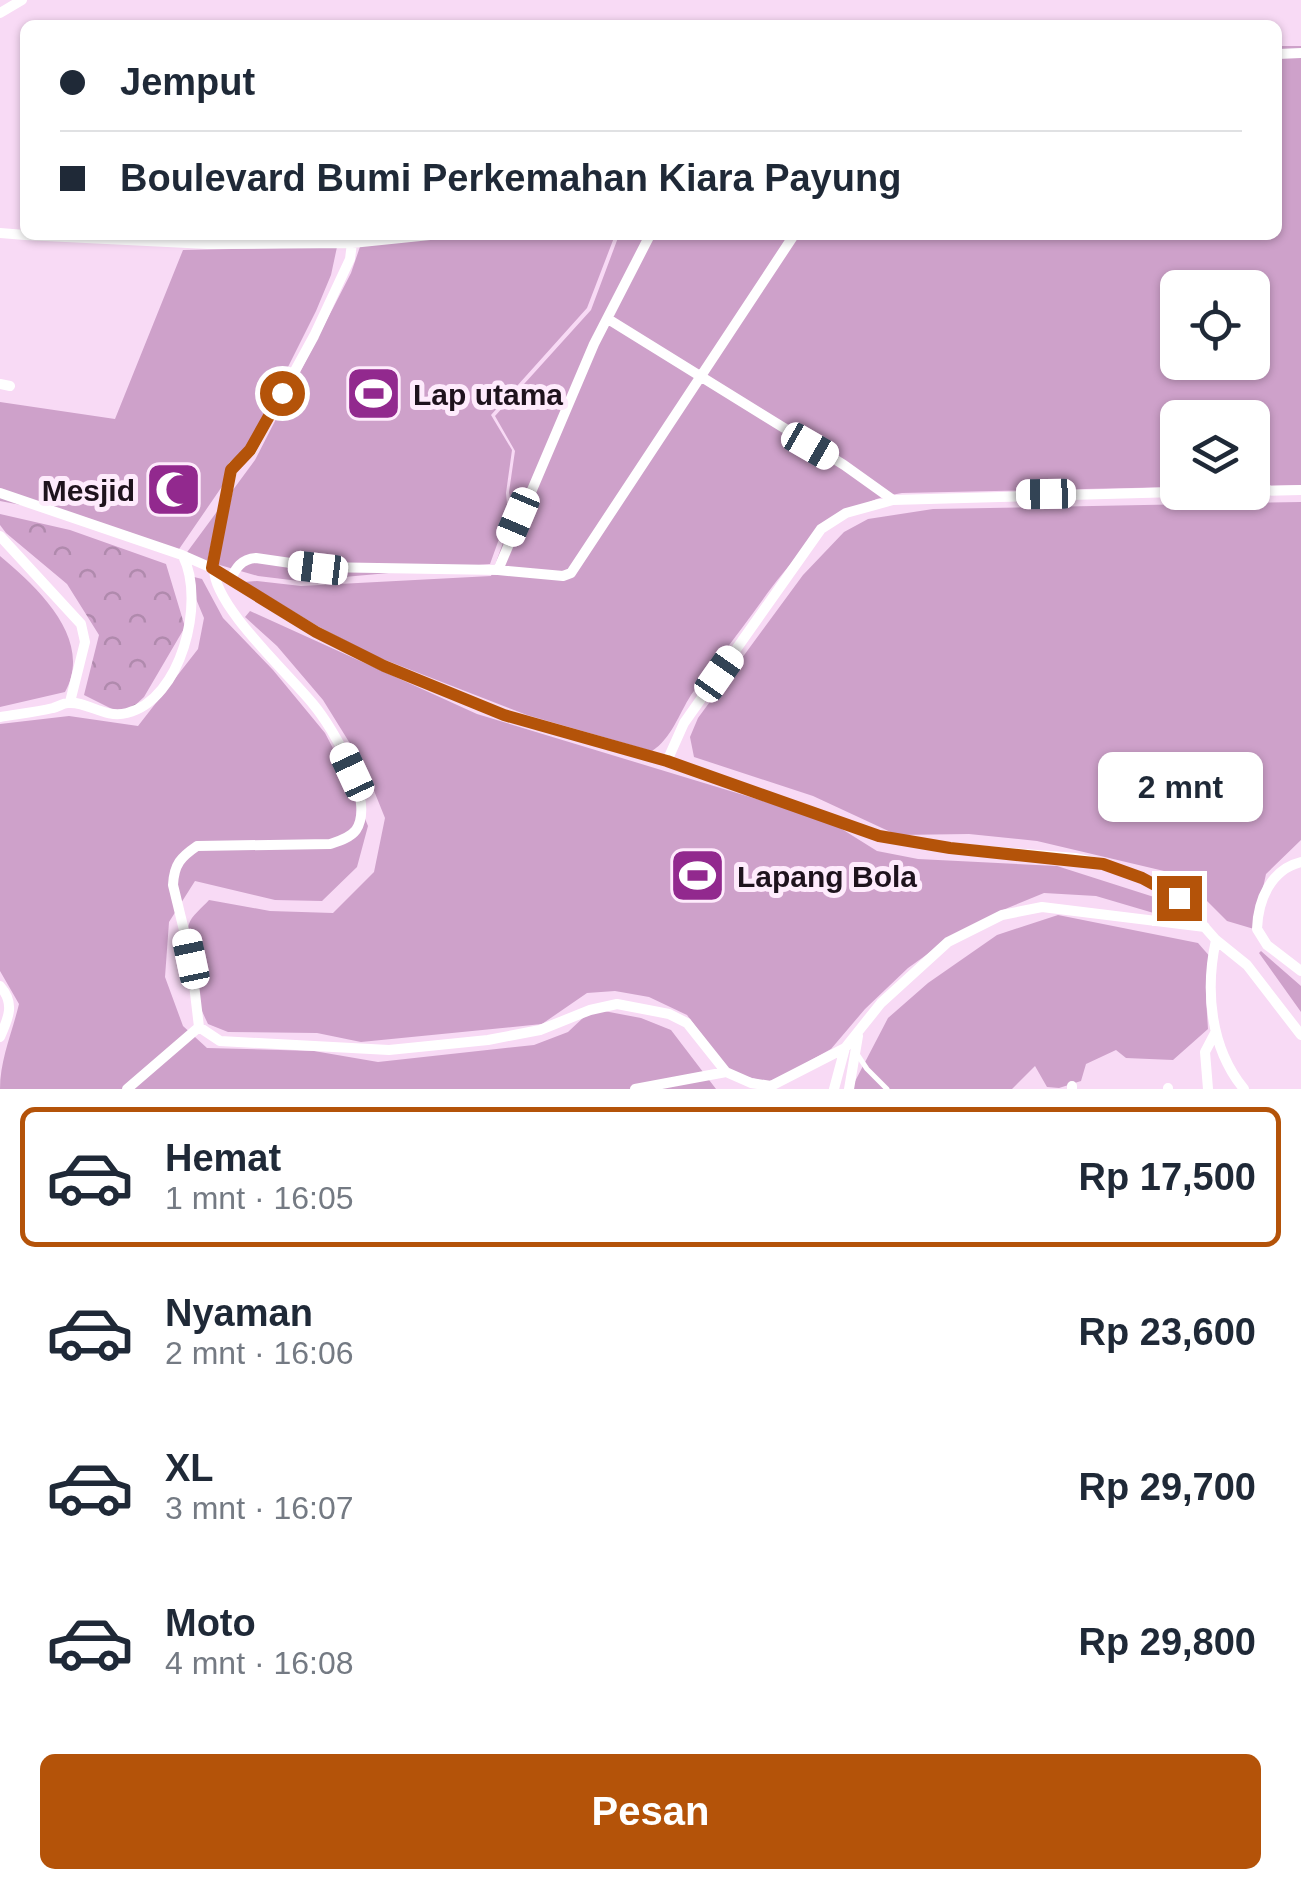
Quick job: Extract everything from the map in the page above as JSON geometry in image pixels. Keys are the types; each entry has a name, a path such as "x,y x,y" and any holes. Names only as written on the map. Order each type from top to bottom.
{"street":[{"path":"1,8 22,0"},
{"path":"110,240 178,244 381,240"},
{"path":"498,570 551,441 648,240"},
{"path":"230,580 236,567 248,558 318,568 571,574 791,240"},
{"path":"198,1027 191,959 173,884 173,872 180,858 197,846 330,844 349,837 356,829 362,800 332,730 242,624 216,587 213,569 231,470 250,450 314,336 350,259 352,243"},
{"path":"608,319 893,500"},
{"path":"1270,491 1301,490"},
{"path":"667,761 684,723 821,530 846,513 893,500 1160,493"},
{"path":"0,494 182,555 213,569 316,632 401,673 504,715 667,761 879,836 950,848 1103,864 1163,887 1247,965 1301,1035"},
{"path":"0,536 80,624 85,642 70,702"},
{"path":"0,717 70,702 108,716 130,713 149,702 186,645 193,594 182,555"},
{"path":"1301,862 1290,864 1268,886 1260,904 1257,929 1267,945 1301,971"},
{"path":"834,1089 849,1047 864,1023 948,942 1002,915 1042,907 1205,927"},
{"path":"1216,940 1211,992 1215,1034 1227,1064 1244,1089"},
{"path":"0,986 10,1007 0,1037"},
{"path":"198,1027 220,1041 388,1050 488,1040 540,1030 590,1010 618,1004 669,1014 686,1023 726,1072 751,1083 771,1086 849,1047"},
{"path":"127,1089 198,1027"},
{"path":"1208,1089 1206,1052 1215,1034"},
{"path":"849,1047 849,1089"},
{"path":"635,1089 726,1072"}],"lane":[{"path":"849,1047 887,1089"}],"green space":[{"path":"1282,46 1301,46 1301,485 1270,486 1270,400 1160,400 1160,487 902,493 875,500 829,526 791,563 697,686 670,733 652,751 527,715 375,656 243,589 244,582 257,581 301,586 491,576 513,515 509,492 515,451 495,416 591,310 617,240 1282,240"},
{"path":"362,240 613,240 587,308 491,415 512,450 506,493 508,514 490,564 299,581 258,576 185,555 255,460 351,273"},
{"path":"337,247 331,275 316,311 245,453 175,555 79,516 0,501 0,402 115,419 183,250"},
{"path":"1301,502 1301,840 1266,874 1254,929 1227,921 1181,875 1037,841 969,834 897,835 813,796 694,757 690,737 698,718 803,575 844,532 868,519 933,509 1160,505 1160,510 1270,510 1270,503"},
{"path":"0,514 70,530 166,564 185,627 144,697 129,711 116,711 84,695 99,635 67,584 6,533 0,525"},
{"path":"0,556 58,616 72,653 72,672 65,692 0,707"},
{"path":"186,575 202,579 223,618 325,733 368,826 357,867 322,901 275,900 195,881 169,922 165,977 183,1026 207,1048 314,1051 378,1062 534,1045 568,1032 585,1016 604,1011 641,1018 671,1030 716,1089 0,1089 4,1057 19,1004 0,971 0,724 69,716 138,726 198,649 204,618"},
{"path":"250,611 477,714 829,821 877,851 918,859 1057,866 1179,905 1179,916 1157,914 1096,896 1044,893 950,938 908,968 831,1049 770,1083 730,1072 687,1015 649,997 615,991 587,993 542,1024 361,1042 317,1033 228,1032 208,1024 193,989 185,950 192,918 209,900 270,911 333,913 374,872 385,818 364,766 323,700 277,646 245,617"},
{"path":"1058,915 1198,943 1212,959 1206,998 1208,1029 1173,1060 1126,1058 1116,1050 1086,1064 1081,1081 1059,1088 1047,1087 1035,1066 1012,1089 851,1089 888,1018 928,983 997,935"},
{"path":"1259,953 1301,986 1301,1012"}],"place":[{"name":"Lap utama","path":"374,394"},
{"name":"Mesjid","path":"174,490"},
{"name":"Lapang Bola","path":"698,876"}],"route":[{"path":"282,393 247,455 232,466 212,568 316,632 384,666 504,715 667,761 879,836 950,848 1075,858 1142,878 1179,898"}]}
